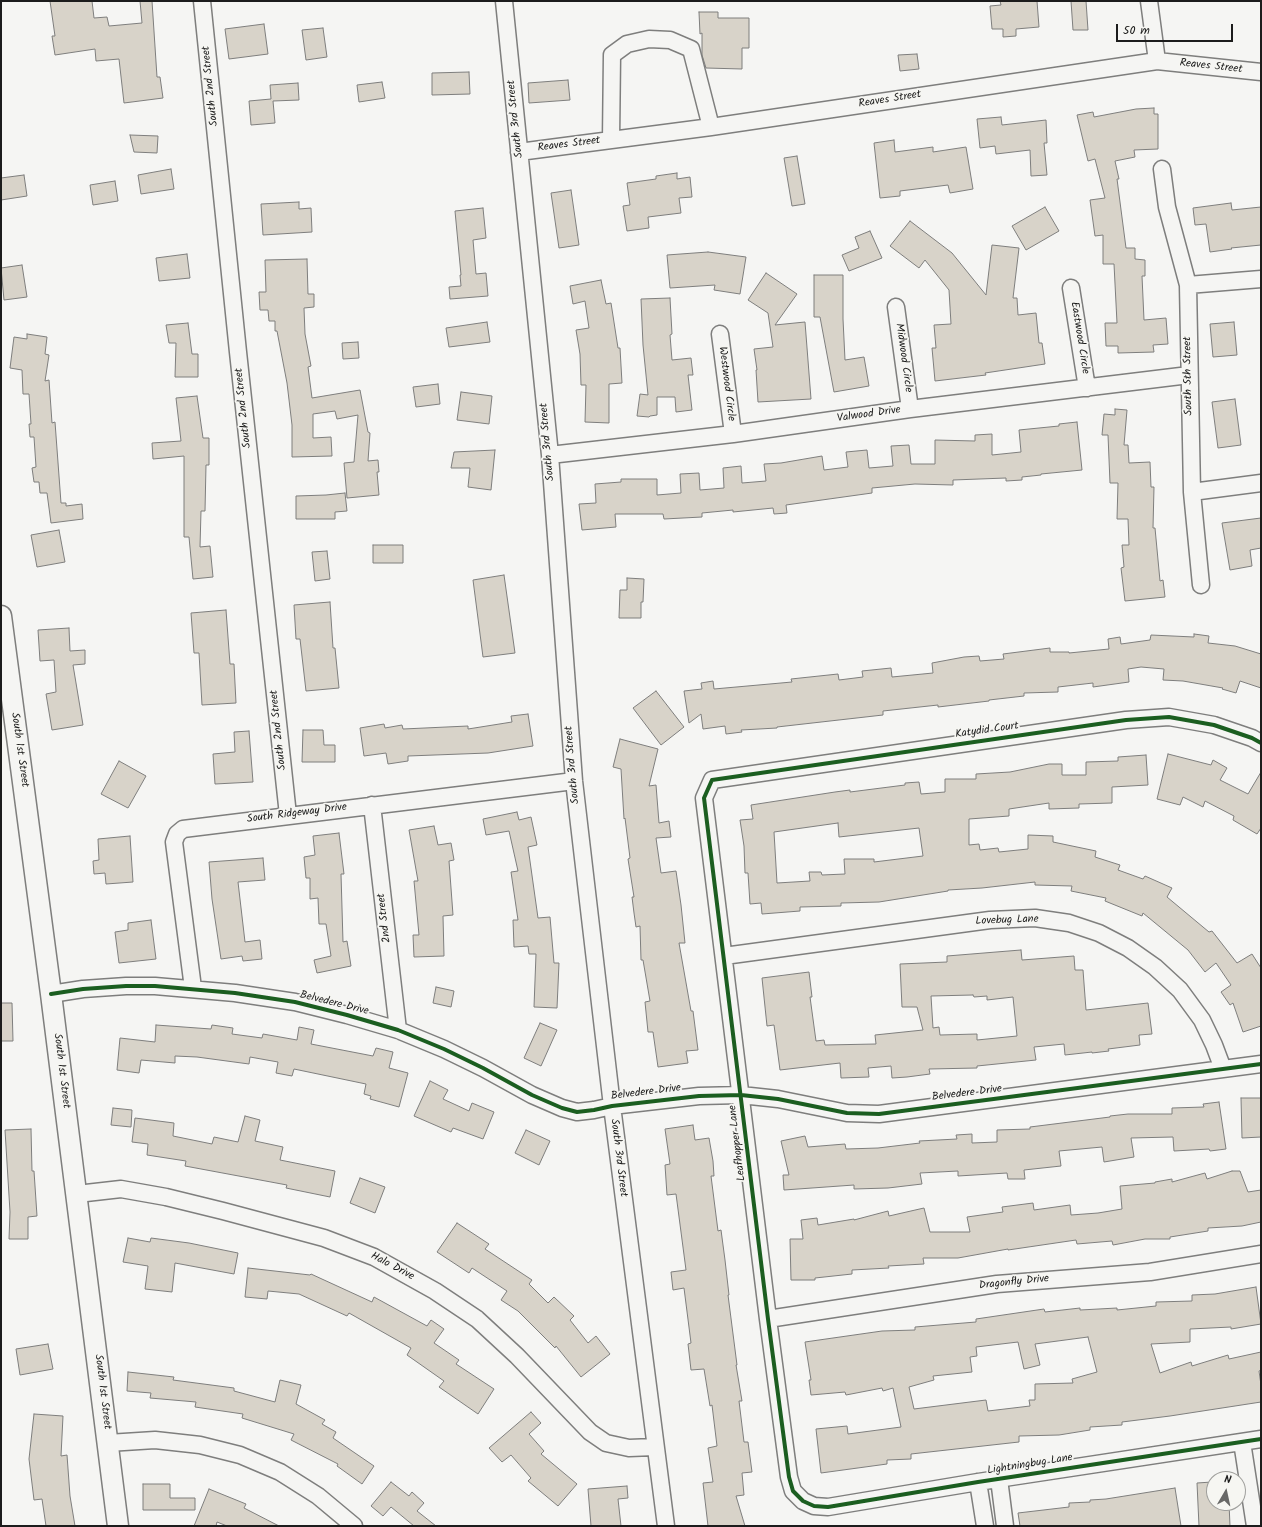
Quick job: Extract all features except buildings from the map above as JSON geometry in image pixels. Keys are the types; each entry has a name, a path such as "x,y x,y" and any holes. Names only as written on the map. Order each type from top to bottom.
{"street":[{"name":"South 2nd Street","path":"202,1 288,815"},
{"name":"South 3rd Street","path":"504,1 550,455 574,781 654,1447 666,1526"},
{"path":"1149,1 1157,61"},
{"path":"611,140 612,55 627,44 649,39 670,40 691,49 711,127"},
{"name":"Reaves Street","path":"520,152 711,127 1157,61 1261,72"},
{"name":"South 5th Street","path":"1162,169 1167,207 1188,285 1192,492 1201,585"},
{"path":"1188,285 1261,279"},
{"name":"Eastwood Circle","path":"1071,288 1087,388"},
{"name":"Midwood Circle","path":"896,307 910,409"},
{"name":"Westwood Circle","path":"720,334 733,434"},
{"name":"Valwood Drive","path":"550,455 733,434 910,409 1189,375"},
{"path":"1192,492 1261,483"},
{"name":"South 1st Street","path":"1,616 77,1194 118,1526"},
{"name":"Katydid Court","path":"712,780 1126,720 1170,718 1214,725 1252,738 1261,743"},
{"name":"Leafhopper Lane","path":"712,780 704,798 704,808 724,956 768,1319 789,1477 793,1491 803,1501"},
{"name":"South Ridgeway Drive","path":"193,988 174,842 177,834 182,828 574,781"},
{"name":"2nd Street","path":"372,805 398,1030"},
{"name":"Lovebug Lane","path":"724,956 990,920 1035,918 1069,923 1105,936 1128,948 1155,967 1180,990 1202,1020 1223,1069"},
{"name":"Belvedere Drive","path":"51,994 83,989 126,986 193,988 295,1002 398,1030 483,1068 532,1095 562,1108 577,1112 612,1106 699,1096 741,1095 778,1099 847,1113 879,1114 1261,1064"},
{"name":"Halo Drive","path":"77,1194 121,1189 166,1197 324,1238 374,1256 436,1291 477,1319 517,1356 590,1432 606,1443 629,1448 654,1447"},
{"name":"Dragonfly Drive","path":"768,1319 997,1284 1150,1272 1261,1254"},
{"path":"108,1443 155,1440 200,1445 240,1455 280,1472 318,1496 354,1526"},
{"path":"1242,1442 1255,1526"},
{"name":"Lightningbug Lane","path":"803,1501 814,1506 828,1507 978,1482 1242,1442 1261,1442"},
{"path":"999,1479 1005,1526"},
{"path":"978,1482 985,1526"}],"cycle path":[{"path":"1261,743 1252,738 1214,725 1169,717 1126,720 712,780 704,798 768,1319 789,1477 793,1491 803,1501 814,1506 828,1507 978,1482 1261,1439"},
{"path":"51,994 83,989 126,986 155,986 235,993 295,1002 398,1030 444,1049 483,1068 532,1095 562,1108 577,1112 612,1106 699,1096 741,1095 778,1099 847,1113 879,1114 1261,1064"}]}
